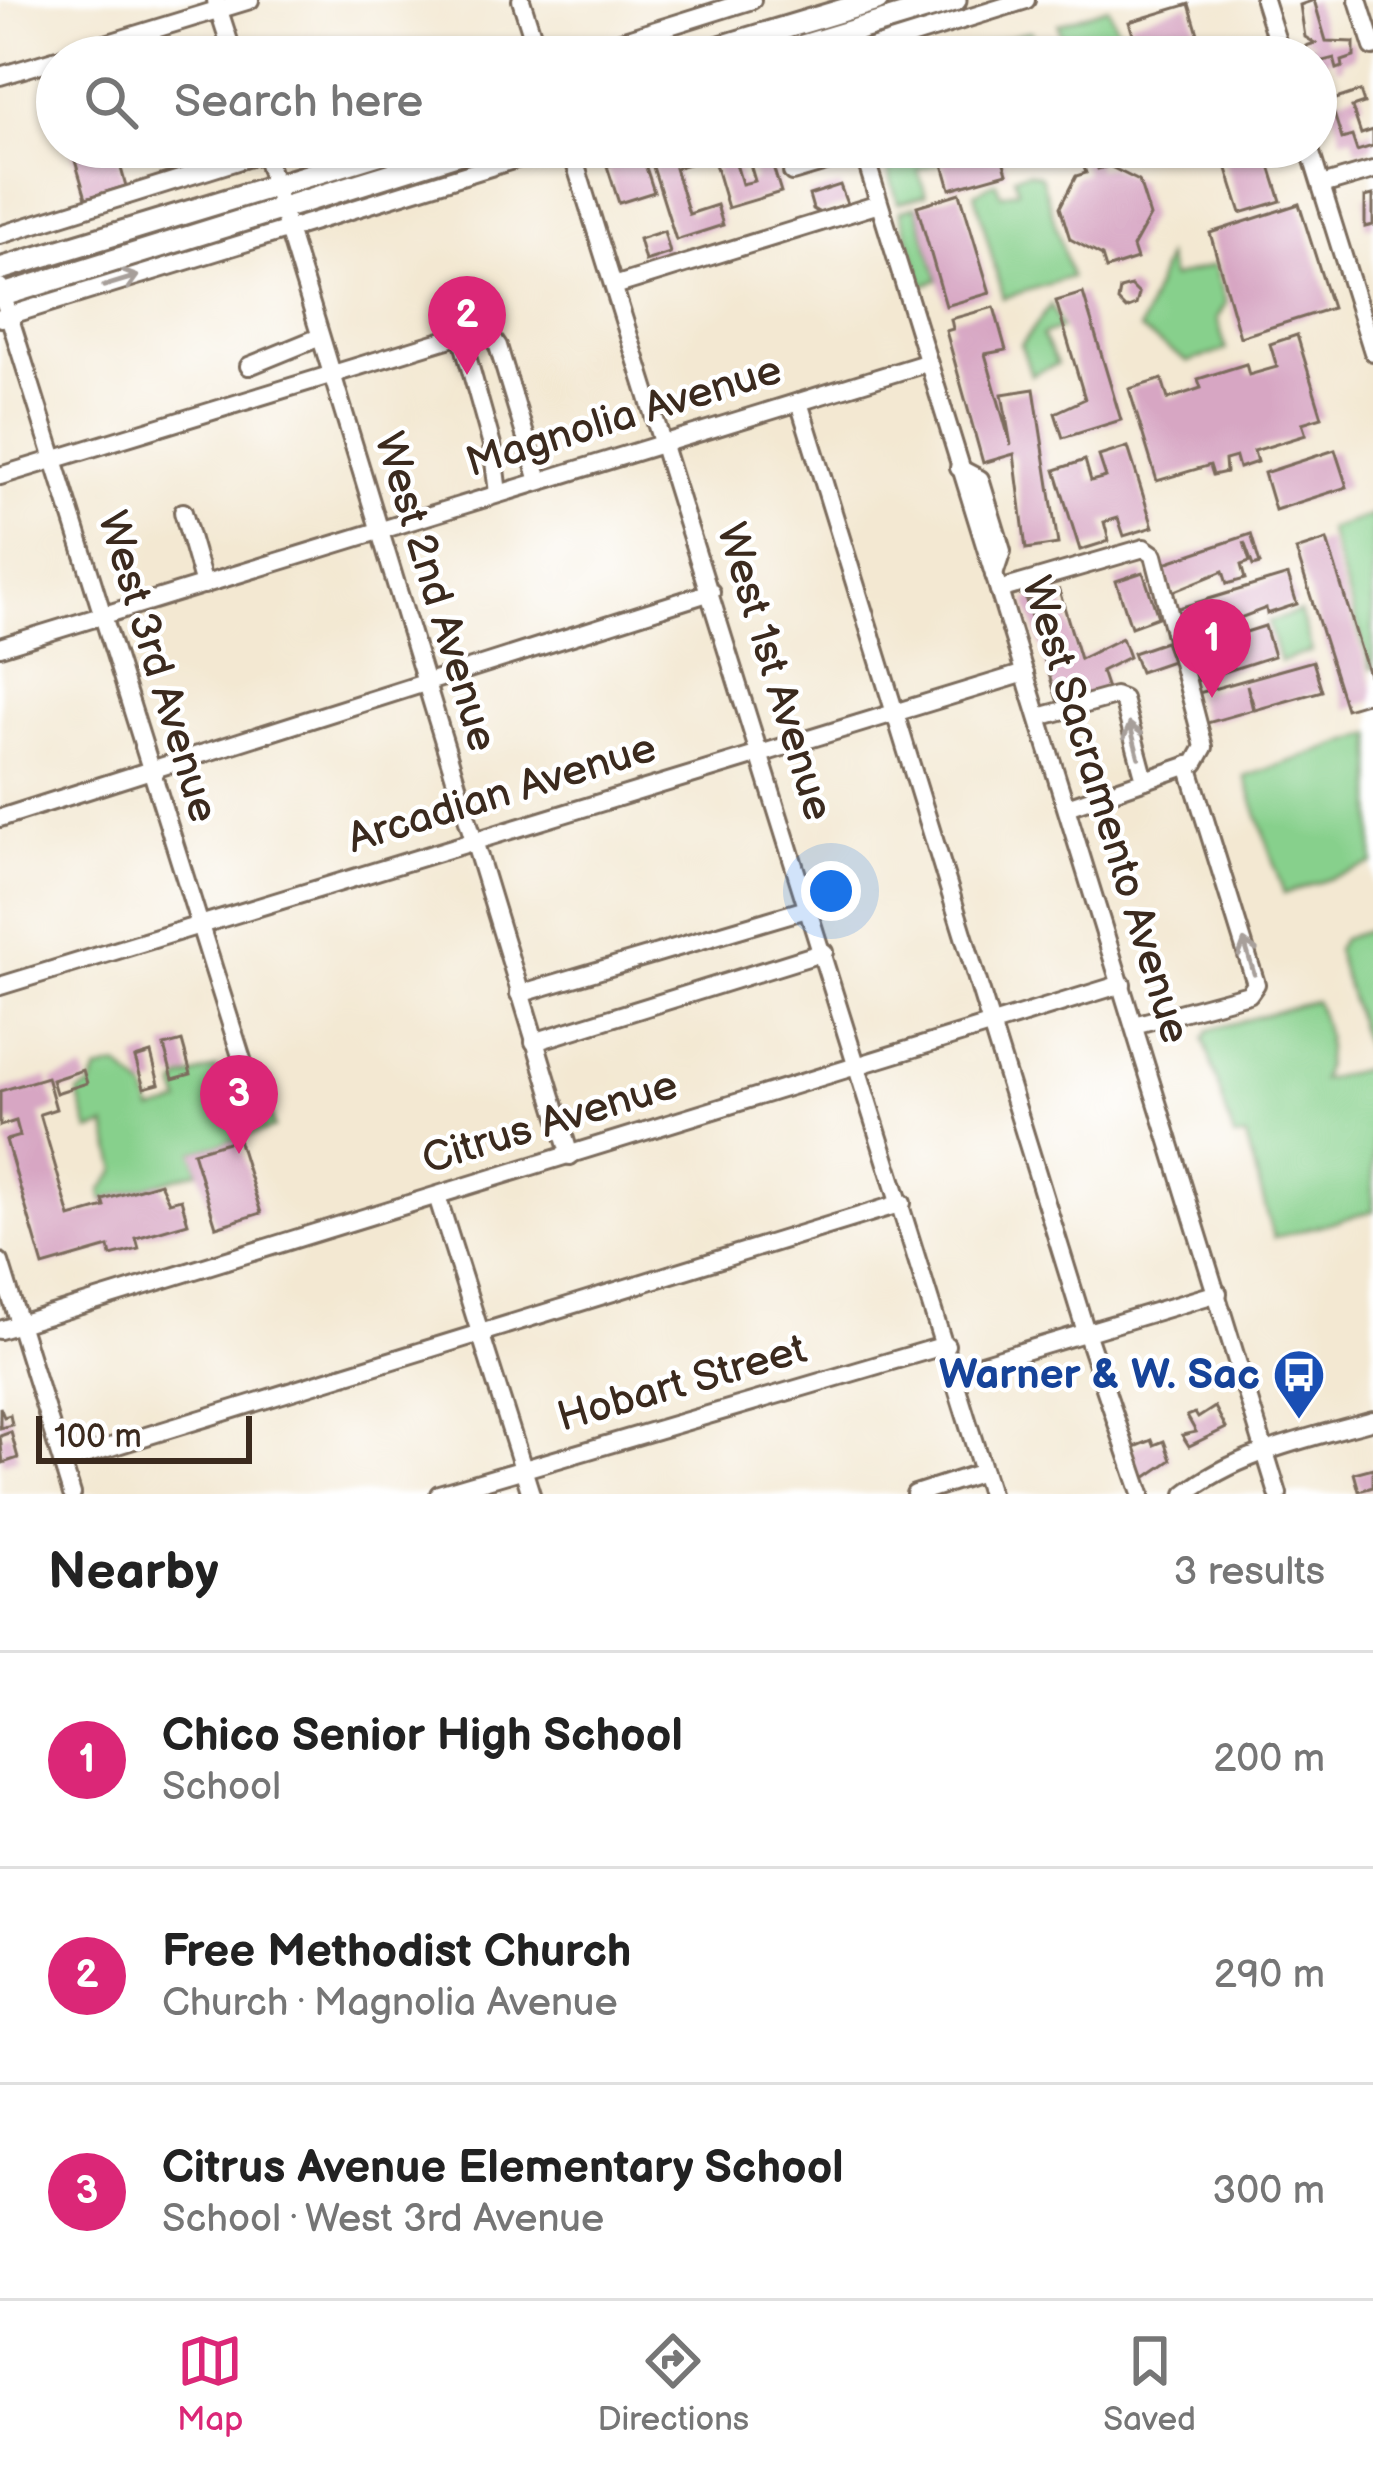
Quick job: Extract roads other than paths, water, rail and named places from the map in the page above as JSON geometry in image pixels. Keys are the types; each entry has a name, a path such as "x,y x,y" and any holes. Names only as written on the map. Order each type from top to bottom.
{"main road":[{"path":"840,36 877,0"},
{"path":"853,36 955,0"},
{"path":"2,302 347,168"},
{"path":"0,268 392,168"}],"street":[{"path":"126,36 218,5 250,0"},
{"path":"521,0 532,36"},
{"path":"636,36 750,0"},
{"path":"864,36 1026,0"},
{"path":"1264,0 1275,36"},
{"path":"1358,0 1373,46"},
{"path":"218,5 228,36"},
{"path":"0,76 36,65"},
{"path":"0,235 210,168"},
{"name":"West 2nd Avenue","path":"272,168 276,196 570,1156"},
{"path":"2,302 287,231 488,168"},
{"name":"West 1st Avenue","path":"577,168 990,1494"},
{"path":"792,172 804,168"},
{"name":"West Sacramento Avenue","path":"869,168 1279,1494"},
{"path":"1316,168 1373,352"},
{"path":"1322,185 1373,170"},
{"path":"614,286 879,204"},
{"name":"West 3rd Avenue","path":"2,302 245,1069"},
{"path":"0,476 461,335 489,333 498,346 539,481"},
{"path":"461,335 492,446 498,493"},
{"path":"249,366 320,338"},
{"name":"Magnolia Avenue","path":"0,647 926,363"},
{"path":"799,402 1086,1333 1141,1494"},
{"path":"183,512 204,585"},
{"path":"997,583 1144,548 1154,555 1204,746 1192,764 1067,807"},
{"path":"0,818 711,592"},
{"name":"Arcadian Avenue","path":"0,986 1025,673"},
{"path":"1039,717 1115,696 1123,699 1145,780"},
{"path":"1134,1025 1250,994 1256,984 1192,764"},
{"path":"519,994 810,908"},
{"path":"534,1042 824,952"},
{"name":"Citrus Avenue","path":"0,1330 1122,984"},
{"path":"437,1196 531,1494"},
{"path":"62,1462 902,1203"},
{"path":"0,1262 72,1494"},
{"path":"954,1372 1218,1293"},
{"name":"Hobart Street","path":"439,1494 946,1345"},
{"path":"1185,1494 1216,1473 1265,1452 1373,1420"},
{"path":"915,1494 983,1472"}],"place":[{"name":"Free Methodist Church","path":"467,375"},
{"name":"Chico Senior High School","path":"1212,698"},
{"name":"Citrus Avenue Elementary School","path":"239,1154"},
{"name":"Warner & W. Sac","path":"1299,1421"}]}
